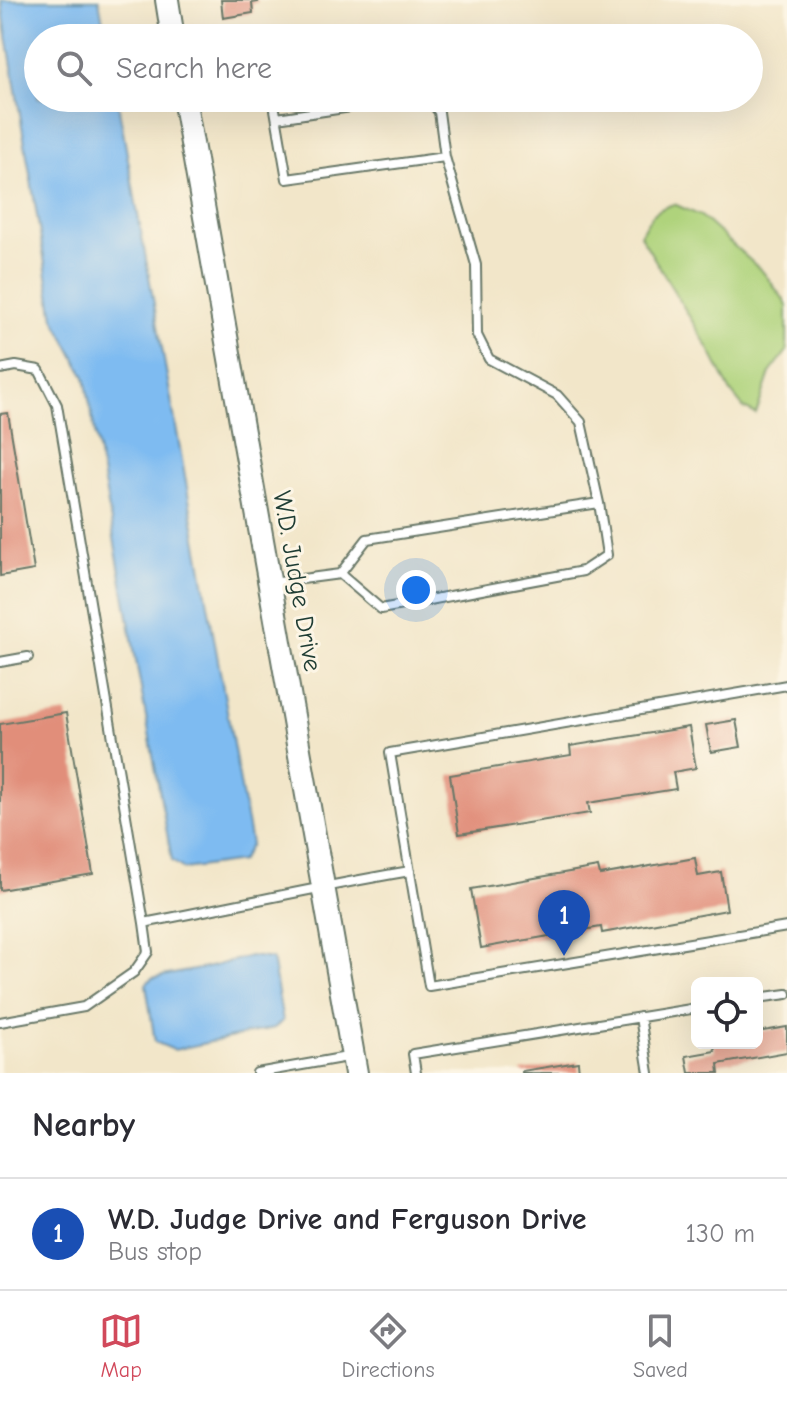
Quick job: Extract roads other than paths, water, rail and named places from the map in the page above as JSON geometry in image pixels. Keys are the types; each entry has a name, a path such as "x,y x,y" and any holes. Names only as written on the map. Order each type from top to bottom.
{"street":[{"path":"167,0 171,24"},
{"name":"W.D. Judge Drive","path":"186,112 355,1065"}],"lane":[{"path":"276,112 287,179 445,157"},
{"path":"277,118 318,112"},
{"path":"340,574 381,609 583,571 607,555 581,422 557,395 489,359 477,335 476,265 445,157 439,112"},
{"path":"0,369 16,366 39,370 57,405 148,952 134,972 84,1007 0,1022"},
{"path":"269,583 340,574 367,539 599,503"},
{"path":"0,662 28,657"},
{"path":"787,685 390,753 429,986 787,927"},
{"path":"144,923 288,895 323,885 410,871"},
{"path":"763,997 787,994"},
{"path":"416,1073 413,1054 691,1009"},
{"path":"640,1017 649,1073"},
{"path":"257,1073 355,1065"}],"water":[{"path":"1,0 99,0 103,24 24,24 24,112 120,112 251,844 241,861 184,869 172,861 85,377 54,318"},
{"path":"250,956 272,959 283,1021 274,1028 174,1050 155,1042 146,984 152,978"}],"place":[{"name":"W.D. Judge Drive and Ferguson Drive","path":"564,956"}]}
